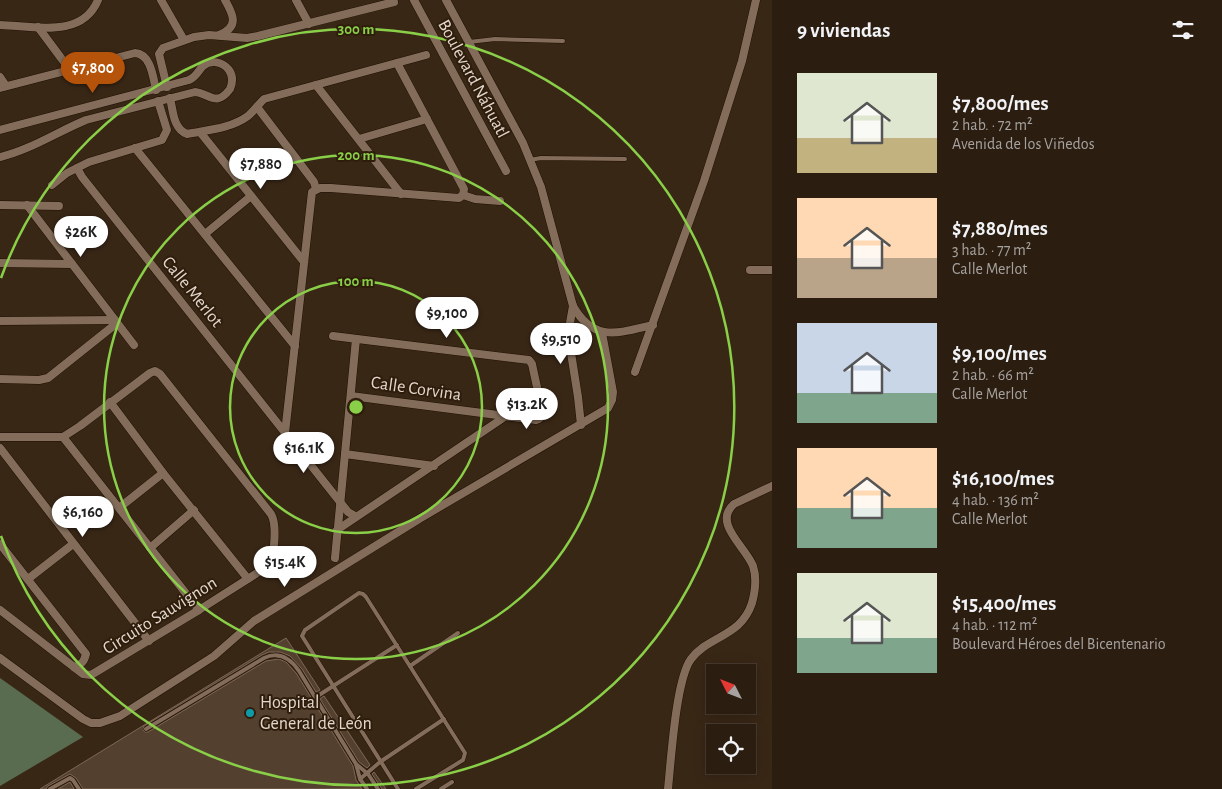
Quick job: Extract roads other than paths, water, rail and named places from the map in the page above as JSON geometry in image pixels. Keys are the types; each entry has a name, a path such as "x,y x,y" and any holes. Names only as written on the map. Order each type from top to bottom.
{"street":[{"path":"0,25 64,28 90,15 98,0"},
{"path":"161,0 184,40"},
{"path":"218,35 228,29 234,21 234,16 226,0"},
{"path":"296,0 309,24"},
{"path":"364,0 368,8"},
{"name":"Boulevard Náhuatl","path":"414,0 506,171"},
{"name":"Boulevard Náhuatl","path":"446,0 508,114 530,160 547,206 573,306"},
{"path":"635,372 725,117 742,62 756,0"},
{"path":"167,87 158,54 164,48 184,40 218,35 247,38 394,2"},
{"path":"38,27 70,70"},
{"path":"0,77 3,87 138,53 147,59 156,90"},
{"path":"170,98 177,126 182,132 187,134 200,132 236,123 249,115 264,98 426,55"},
{"path":"0,130 167,87 194,78 205,65 214,62 223,64 232,75 230,89 219,98 210,98 200,92 195,92 86,120 24,150 0,157"},
{"path":"396,63 464,189 463,195"},
{"path":"316,85 401,194"},
{"path":"52,185 67,173 96,159 158,142 164,137 167,130 158,101"},
{"path":"257,107 314,182 316,189"},
{"path":"359,139 427,119"},
{"path":"200,132 304,262"},
{"path":"135,148 295,346"},
{"name":"Calle Merlot","path":"77,168 82,177 324,482 348,512 355,516"},
{"path":"285,433 311,195 316,189 331,188 459,198 463,195 476,199 500,201"},
{"path":"205,234 251,196"},
{"path":"0,205 59,206"},
{"path":"27,206 134,346"},
{"path":"0,263 72,264"},
{"path":"750,270 772,270"},
{"path":"573,306 579,318 593,329 602,333 620,333 653,325"},
{"path":"573,306 568,334 581,425"},
{"path":"0,321 116,321"},
{"path":"0,379 39,380 48,378 116,321"},
{"path":"0,658 91,723 108,721 131,709 208,660 254,621 419,519 608,408 613,392 602,333"},
{"path":"333,336 356,339 334,558"},
{"name":"Calle Corvina","path":"351,396 536,420 541,418 543,412 532,364 529,360 356,339"},
{"name":"Circuito Sauvignon","path":"0,610 74,667 91,676 248,580 271,562 275,525 271,514 158,372 150,372 70,434 63,437"},
{"path":"110,402 248,580"},
{"path":"271,415 277,417 287,414"},
{"path":"337,530 355,516 434,466 506,416"},
{"path":"0,437 63,437 199,610"},
{"path":"0,448 149,641"},
{"path":"345,454 434,466"},
{"path":"119,508 164,473"},
{"path":"324,482 332,484 342,481"},
{"path":"668,789 684,672 695,655 740,624 748,612 754,592 756,581 752,564 730,530 726,514 734,504 772,486"},
{"path":"150,548 194,510"},
{"path":"0,544 86,654 85,660 74,667"},
{"path":"28,579 73,544"}],"lane":[{"path":"469,42 495,39 563,41"},
{"path":"530,160 541,158 625,159"},
{"path":"398,789 303,638 303,632 359,593 366,597 464,750 465,758 416,789"},
{"path":"410,666 458,633"},
{"path":"316,697 397,645"},
{"path":"146,729 270,655 281,655 290,660 316,697 356,764 360,779 367,789"},
{"path":"360,779 380,762 444,719"},
{"path":"356,764 368,774 378,789"},
{"path":"50,789 70,778 80,789"},
{"path":"441,789 452,782"}],"place":[{"name":"Hospital General de León","path":"250,713"}]}
